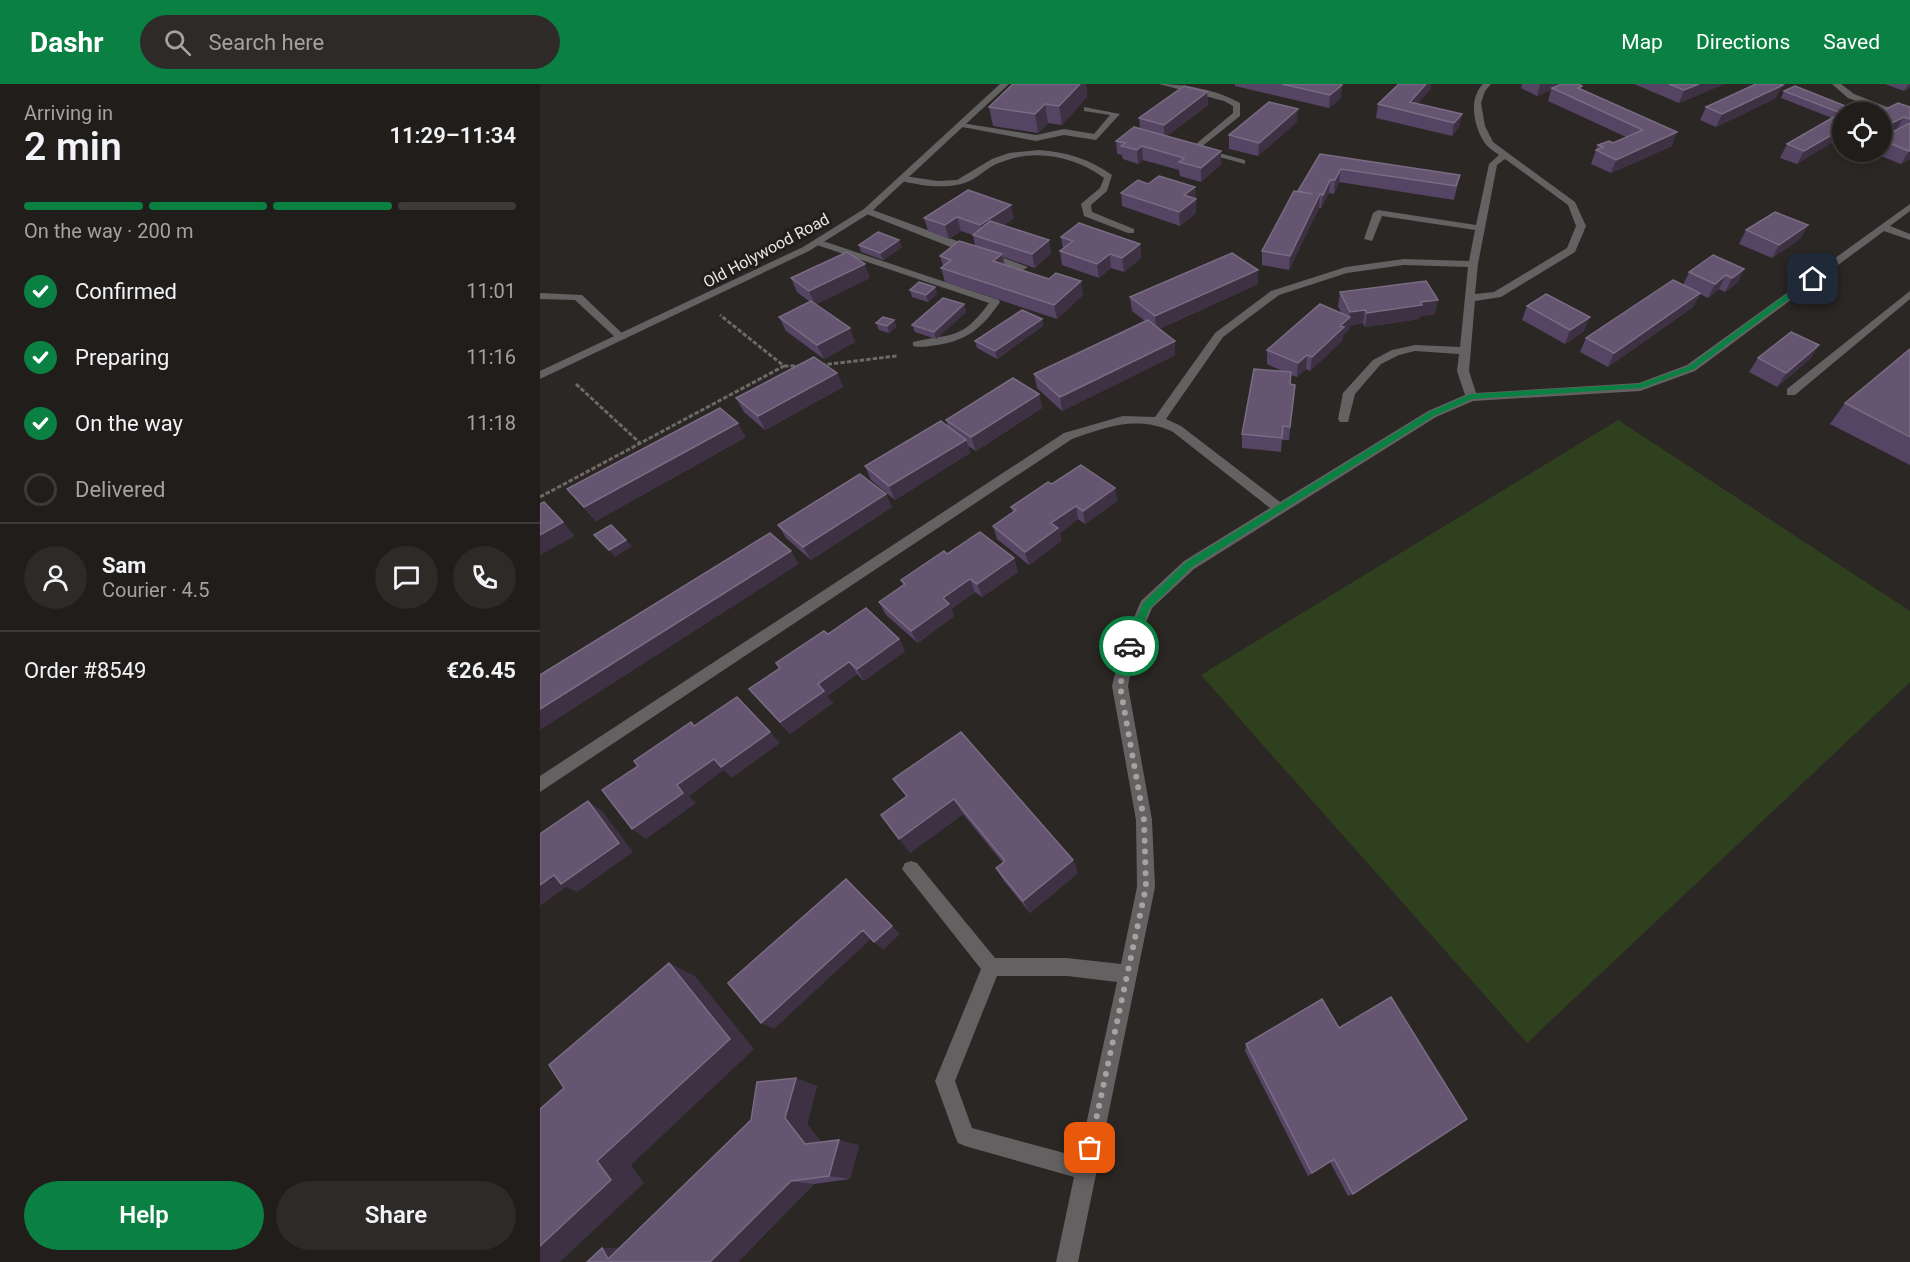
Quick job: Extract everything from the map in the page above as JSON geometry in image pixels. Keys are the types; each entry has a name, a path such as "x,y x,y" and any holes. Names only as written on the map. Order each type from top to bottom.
{"street":[{"name":"Old Holywood Road","path":"540,375 701,300 817,242 867,211 1005,84"},
{"path":"1163,84 1227,99 1237,105 1237,114 1194,149 1242,162"},
{"path":"1470,298 1497,295 1571,250 1581,226 1572,204 1503,156 1489,143 1481,126 1478,103 1481,90 1487,84"},
{"path":"1836,84 1851,96 1910,119"},
{"path":"961,126 1036,138 1064,132 1096,137 1116,114 1087,109"},
{"path":"904,179 950,183 967,179 993,162 1012,156 1040,154 1066,156 1091,164 1109,177 1104,189 1086,204 1087,214 1131,231"},
{"path":"1471,397 1463,371 1473,264 1492,164 1503,156"},
{"path":"1067,1262 1146,887 1144,820 1120,686 1129,646 1146,605 1189,565 1432,414 1471,397 1640,387 1691,368 1910,207"},
{"path":"867,211 970,251 1023,267"},
{"path":"1369,239 1378,213 1480,228"},
{"path":"1883,227 1910,237"},
{"path":"817,242 995,302 981,322 958,340 917,344"},
{"path":"1160,419 1220,336 1275,293 1346,270 1404,262 1473,264"},
{"path":"1791,392 1910,294"},
{"path":"540,296 578,297 621,337"},
{"path":"1344,419 1350,393 1377,362 1396,352 1415,348 1465,351"},
{"path":"540,785 1068,436 1121,420 1160,419 1177,429 1280,508"},
{"path":"911,869 991,967"},
{"path":"991,967 1067,966 1127,974"},
{"path":"991,967 945,1081 965,1136 1086,1170"}],"path":[{"path":"701,300 784,366"},
{"path":"817,365 850,363 907,354"},
{"path":"540,497 784,366 806,365"},
{"path":"558,367 640,443"}],"green space":[{"path":"1618,420 1910,611 1910,682 1527,1043 1201,675"}],"building":[{"path":"1013,84 1080,84 1059,106 1045,104 1035,114 989,107"},
{"path":"1282,84 1340,84 1342,85 1330,95"},
{"path":"1399,84 1426,84 1410,102 1462,114 1454,123 1378,104"},
{"path":"1562,84 1578,84 1582,86 1578,88 1677,132 1616,160 1596,150 1603,147 1598,145 1609,141 1613,143 1643,130 1552,88"},
{"path":"1669,84 1699,84 1684,90"},
{"path":"1756,84 1783,85 1722,114 1706,107"},
{"path":"1184,86 1207,92 1164,125 1139,118"},
{"path":"1795,86 1835,102 1832,102 1832,110 1784,91"},
{"path":"1269,102 1298,109 1259,143 1229,135"},
{"path":"1898,103 1910,107 1910,119 1904,117 1892,123 1892,106"},
{"path":"1832,118 1832,135 1804,151 1787,144"},
{"path":"1910,123 1909,151 1892,144 1892,132"},
{"path":"1134,127 1221,151 1201,168 1179,162 1184,158 1142,146 1137,150 1121,146 1125,143 1116,141"},
{"path":"1320,154 1460,175 1456,186 1341,169 1335,180 1330,180 1323,195 1320,194 1290,256 1262,251 1294,191 1313,194 1298,191"},
{"path":"1159,176 1195,187 1184,195 1196,199 1179,212 1121,193 1138,180 1148,184"},
{"path":"968,190 1011,205 980,225 957,217 945,225 924,218"},
{"path":"1775,212 1808,225 1779,245 1746,230"},
{"path":"990,221 1049,240 1032,254 973,235"},
{"path":"1079,223 1140,244 1122,258 1110,254 1097,264 1060,251 1073,241 1061,237"},
{"path":"878,232 899,240 880,253 859,245"},
{"path":"959,241 1002,254 993,261 1049,279 1056,273 1081,281 1054,305 941,268 951,260 940,256"},
{"path":"847,252 865,264 809,291 791,278"},
{"path":"1232,253 1258,270 1155,316 1130,297"},
{"path":"1713,255 1744,269 1732,278 1726,275 1715,284 1689,272"},
{"path":"1673,280 1700,293 1614,353 1586,338"},
{"path":"1426,281 1438,300 1421,302 1422,305 1367,313 1365,310 1350,312 1340,292"},
{"path":"919,282 935,287 926,295 910,290"},
{"path":"1546,294 1590,317 1570,330 1527,306"},
{"path":"943,298 964,304 934,332 912,325"},
{"path":"811,301 850,328 817,345 779,317"},
{"path":"1320,304 1350,317 1340,326 1344,327 1312,357 1307,355 1298,363 1267,350"},
{"path":"1022,310 1042,319 995,351 975,341"},
{"path":"883,317 894,320 887,326 876,323"},
{"path":"1148,320 1175,341 1060,397 1034,374"},
{"path":"1791,332 1819,345 1786,373 1758,358"},
{"path":"1910,349 1910,437 1845,403"},
{"path":"814,357 837,373 758,416 736,398"},
{"path":"1254,369 1291,372 1290,384 1295,385 1290,427 1283,426 1282,438 1242,434"},
{"path":"1013,378 1039,394 971,437 946,420"},
{"path":"720,408 738,423 584,507 567,489"},
{"path":"941,421 966,440 889,486 865,466"},
{"path":"1081,465 1115,488 1083,511 1076,506 1051,523 1058,528 1025,552 993,526 1016,510 1011,507 1048,482 1052,484"},
{"path":"860,474 886,494 803,547 778,525"},
{"path":"544,502 563,522 540,535 540,504"},
{"path":"611,525 626,540 609,550 594,535"},
{"path":"980,532 1014,558 977,584 970,579 943,598 949,604 911,631 879,602 905,584 901,580 944,551 947,554"},
{"path":"770,533 791,551 540,709 540,675"},
{"path":"866,608 899,639 857,669 849,662 818,684 824,691 780,722 749,689 780,668 776,663 824,631 828,634"},
{"path":"737,697 770,732 721,767 714,759 677,785 683,793 632,829 602,790 638,766 634,761 691,722 694,726"},
{"path":"961,732 1073,860 1023,901 996,868 1005,861 954,799 899,839 881,815 907,796 893,779"},
{"path":"588,801 619,843 561,884 554,875 540,885 540,834"},
{"path":"846,879 892,926 874,942 863,930 761,1023 728,983"},
{"path":"669,963 730,1039 597,1161 611,1180 540,1246 540,1109 564,1088 549,1065"},
{"path":"1391,997 1467,1119 1353,1194 1334,1159 1312,1173 1246,1044 1322,999 1339,1028"},
{"path":"796,1078 785,1118 805,1144 839,1140 829,1176 791,1181 710,1262 587,1262 602,1248 608,1259 751,1120 757,1082"}],"way so far":[{"path":"1090,1148 1146,887 1144,820 1120,686 1129,646"}],"route":[{"path":"1129,646 1146,605 1189,565 1432,414 1471,397 1640,387 1691,368 1813,279"}]}
